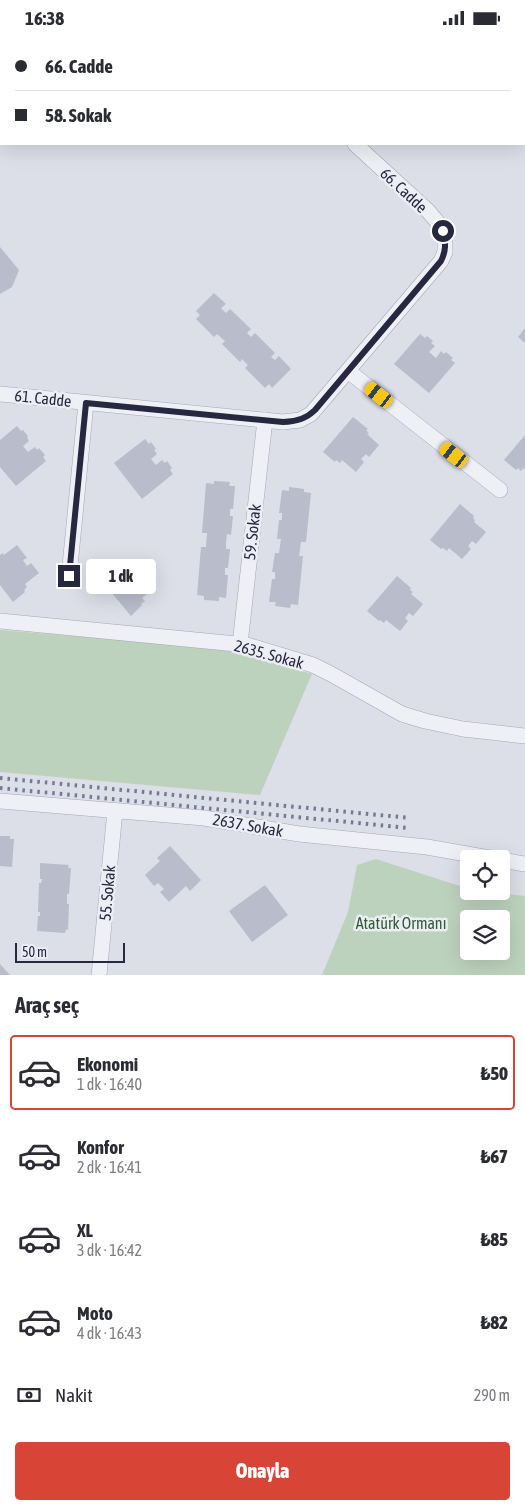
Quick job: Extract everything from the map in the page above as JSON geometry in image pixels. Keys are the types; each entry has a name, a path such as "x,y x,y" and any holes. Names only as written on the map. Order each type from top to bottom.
{"street":[{"name":"66. Cadde","path":"265,421 289,422 305,417 315,410 441,261 445,252 443,231 439,224 428,211 356,145"},
{"path":"348,371 500,491"},
{"name":"61. Cadde","path":"0,394 265,421"},
{"path":"69,576 86,403"},
{"name":"59. Sokak","path":"240,644 265,421"},
{"name":"2635. Sokak","path":"0,621 240,644 313,665 377,701 425,721 463,729 525,736"},
{"name":"2637. Sokak","path":"0,801 204,818 300,834 427,847 460,853"},
{"name":"55. Sokak","path":"99,975 115,811"},
{"path":"510,862 525,864"}],"green space":[{"path":"0,630 218,648 312,674 260,795 0,772"},
{"name":"Atatürk Ormanı","path":"376,859 460,886 460,900 510,900 510,894 525,896 525,975 322,975 348,912 357,865"}],"building":[{"path":"0,247 19,270 12,287 0,294"},
{"path":"214,293 226,304 221,308 226,313 230,309 251,329 247,333 251,337 255,333 275,353 271,357 275,360 279,356 291,369 272,388 269,384 265,388 245,368 248,365 242,359 240,362 222,344 225,341 217,334 214,337 196,319 200,315 196,311"},
{"path":"525,328 525,343 518,337"},
{"path":"420,334 425,338 427,336 433,341 431,343 435,346 429,352 436,358 441,351 444,354 446,352 453,358 451,360 455,363 429,393 394,364"},
{"path":"353,417 368,429 366,430 369,433 367,434 379,445 369,457 366,454 361,459 364,462 356,472 342,460 340,463 336,460 335,462 323,452"},
{"path":"17,426 28,436 29,441 23,446 28,452 35,447 37,450 39,448 45,455 43,457 46,461 16,486 0,467 0,440"},
{"path":"525,435 525,470 523,468 521,471 518,468 516,470 504,460"},
{"path":"145,439 149,444 151,442 156,449 154,450 157,454 151,459 156,465 162,460 165,463 167,461 172,468 170,470 173,474 142,499 114,463"},
{"path":"214,481 230,482 229,486 235,486 233,509 230,509 230,516 233,516 231,535 227,534 226,542 226,549 230,549 228,568 225,568 225,575 228,575 226,598 219,597 219,601 204,600 204,596 197,595 201,547 206,547 207,533 202,533 206,483 214,484"},
{"path":"289,487 304,489 304,492 311,493 306,542 301,542 299,556 303,556 298,605 291,604 290,608 275,606 276,602 269,602 272,579 275,579 275,572 272,572 275,553 279,553 281,539 277,539 279,520 282,520 282,513 279,513 282,490 289,491"},
{"path":"460,504 474,516 474,522 486,532 476,544 472,541 468,546 471,549 462,559 449,548 447,551 443,548 441,549 430,540"},
{"path":"17,545 27,558 23,560 27,566 31,563 39,573 25,584 27,587 24,590 25,592 13,602 0,585 0,555 3,553 4,555"},
{"path":"132,559 143,571 139,574 144,579 147,576 156,587 142,598 145,601 131,616 101,580 115,568 116,570 119,567 120,569"},
{"path":"397,576 411,588 410,590 413,592 411,594 423,604 413,616 409,613 405,618 408,621 400,631 386,620 384,623 379,621 367,611"},
{"path":"0,836 10,836 10,839 14,839 12,867 0,866"},
{"path":"170,846 201,880 190,891 186,886 169,902 160,892 164,889 158,883 154,886 145,875 160,861 157,858"},
{"path":"40,863 69,865 68,868 71,868 69,894 67,894 67,904 69,904 68,930 66,929 65,933 37,931 38,916 40,916 40,912 38,912 39,883 41,883 42,879 40,879"},
{"path":"265,885 288,915 252,942 229,911"},
{"path":"0,964 10,975 0,975"}],"railway":[{"path":"0,778 410,818"},
{"path":"0,788 409,828"}],"route":[{"path":"69,576 86,403 283,422 295,421 305,417 315,410 441,261 445,252 443,231"}]}
